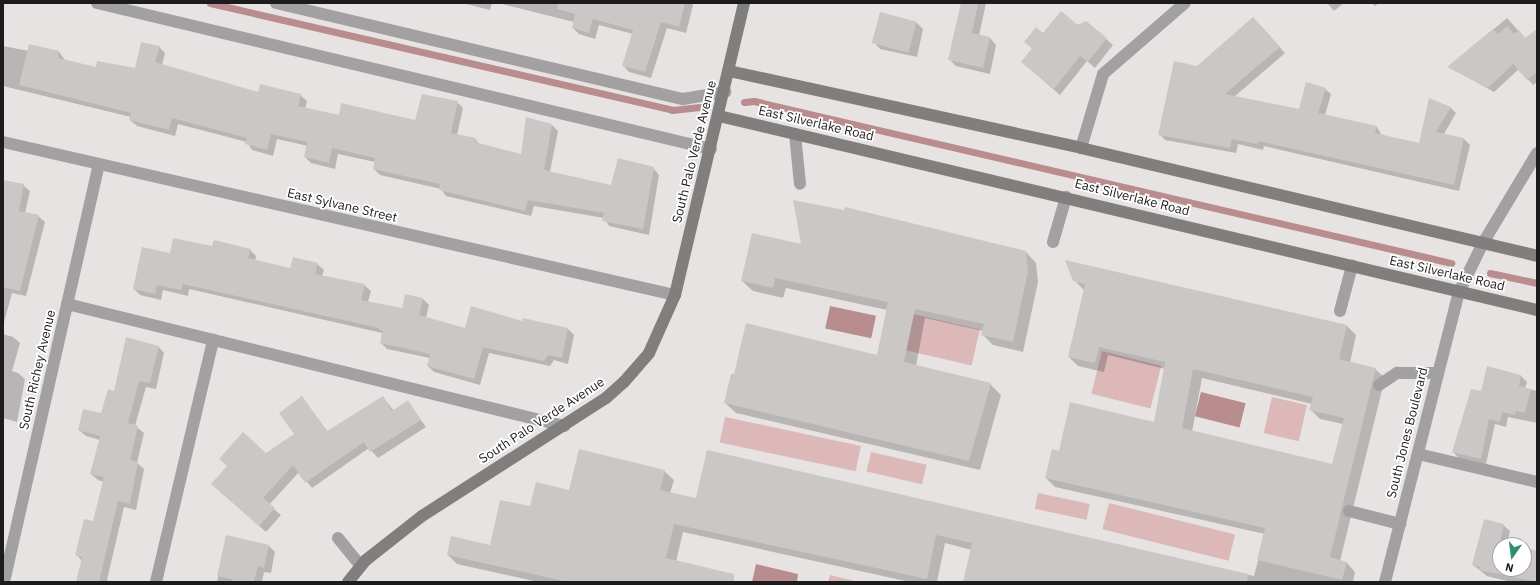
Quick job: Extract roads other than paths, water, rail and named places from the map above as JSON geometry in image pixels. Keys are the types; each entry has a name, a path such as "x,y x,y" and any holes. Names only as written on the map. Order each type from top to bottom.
{"street":[{"path":"97,3 711,149"},
{"path":"276,3 683,99 724,92"},
{"name":"South Palo Verde Avenue","path":"348,582 361,566 393,537 422,516 606,398 636,369 660,333 675,295 719,116 744,3"},
{"path":"1081,148 1103,74 1185,3"},
{"path":"729,71 1081,148 1537,256"},
{"name":"East Silverlake Road","path":"719,116 1066,197 1537,310"},
{"path":"795,134 800,184"},
{"name":"East Sylvane Street","path":"3,142 675,295"},
{"name":"South Jones Boulevard","path":"1385,582 1459,292 1482,243 1537,153"},
{"name":"South Richey Avenue","path":"4,582 99,165"},
{"path":"1053,242 1066,197"},
{"path":"1340,311 1352,266"},
{"path":"67,304 564,426"},
{"path":"156,582 213,340"},
{"path":"1379,385 1397,373 1438,373"},
{"path":"1418,454 1537,482"},
{"path":"1349,511 1400,524"},
{"path":"338,538 361,566"}],"waterway":[{"path":"210,3 672,110 700,107"},
{"path":"744,102 754,101 1451,263"},
{"path":"1490,273 1537,283"}]}
